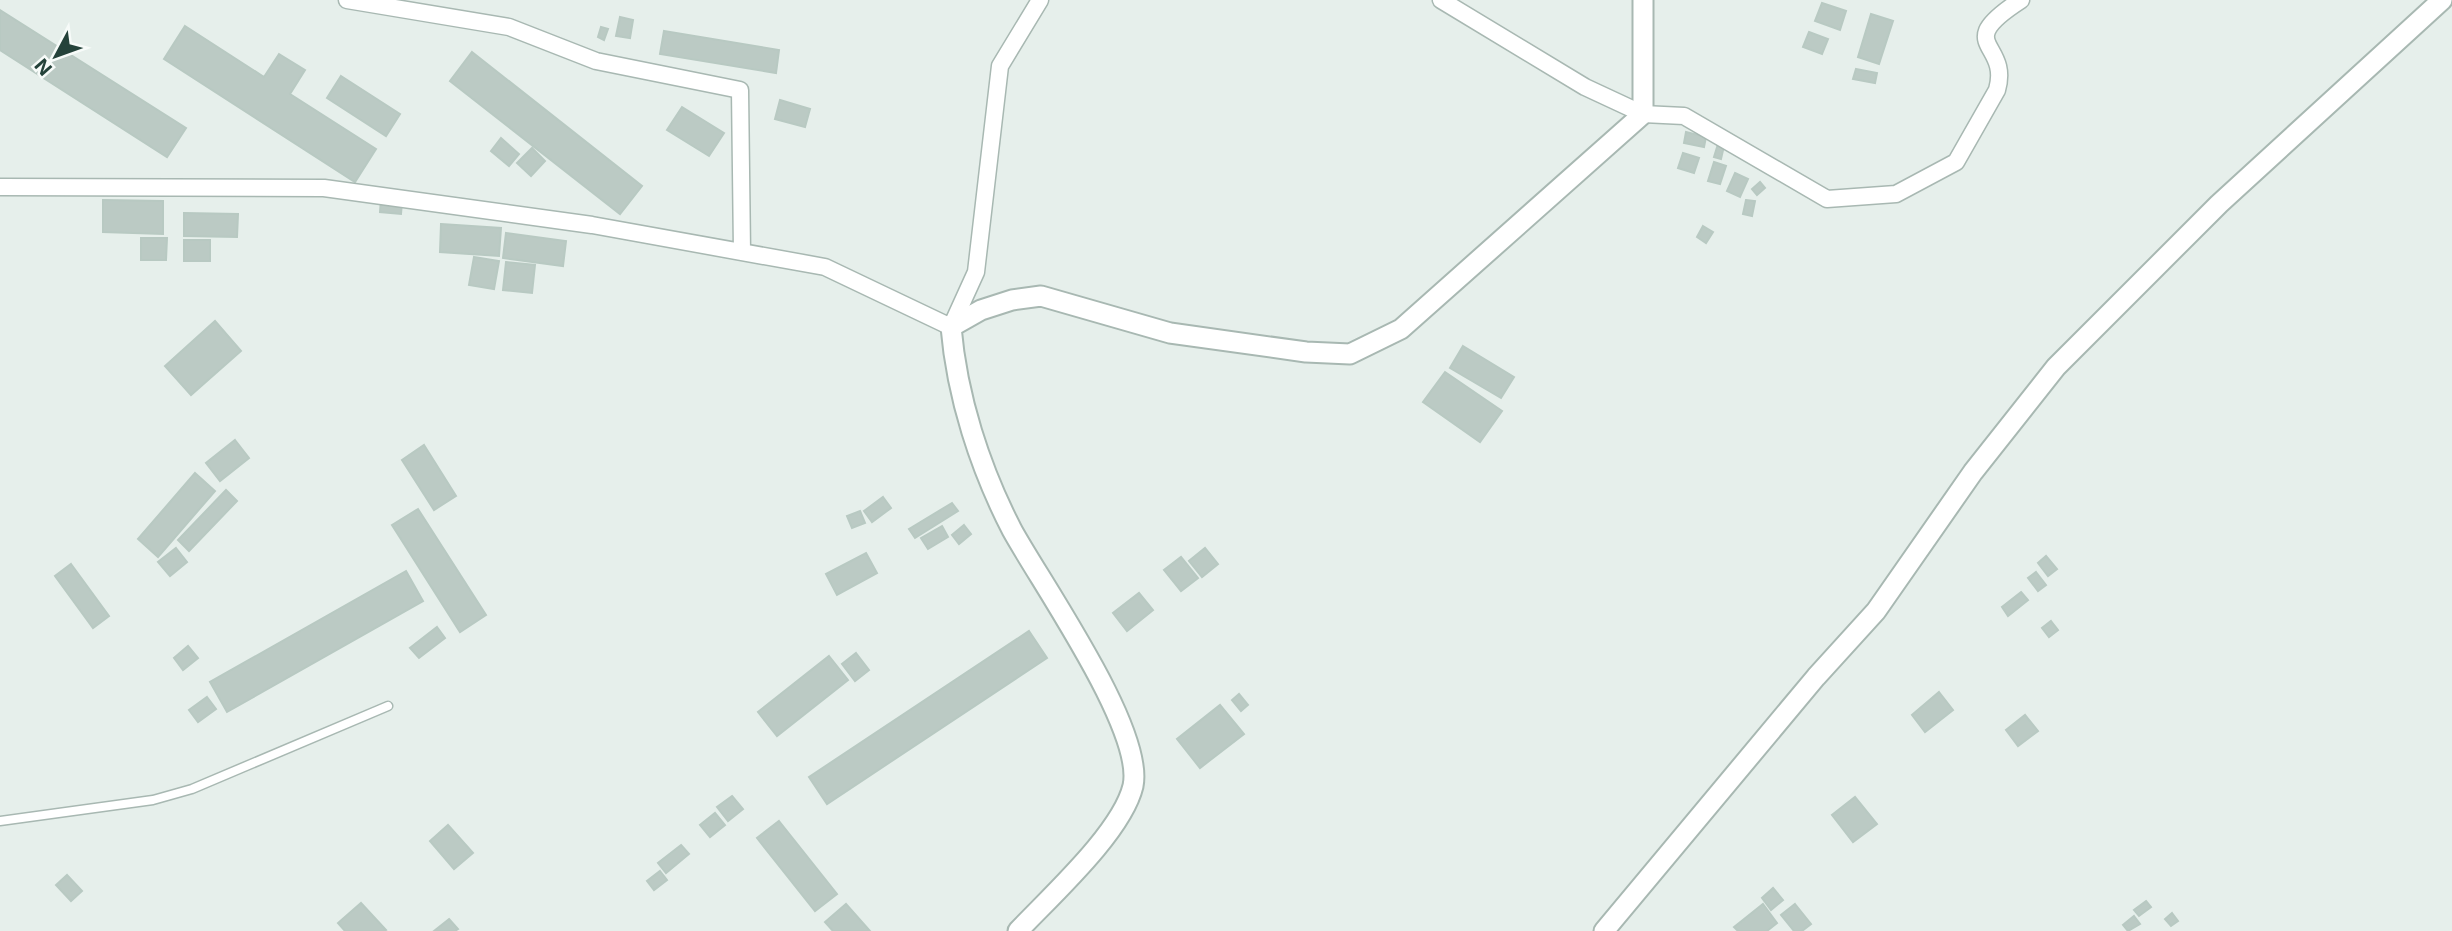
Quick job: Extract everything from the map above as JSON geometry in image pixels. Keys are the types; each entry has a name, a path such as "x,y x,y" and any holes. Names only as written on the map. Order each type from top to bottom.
{"street":[{"path":"347,0 509,27 596,61 740,90 742,252"},
{"path":"1018,931 1101,841 1125,806 1135,769 1129,744 1084,649 1012,529 982,460 957,376 951,327 976,272 1000,66 1040,0"},
{"path":"1441,0 1585,87 1643,114 1684,117 1827,199 1896,194 1956,162 1997,90 2000,77 1985,34 1989,24 2021,0"},
{"path":"951,327 981,310 1012,300 1041,296 1170,333 1306,352 1350,354 1401,329 1643,114 1643,0"},
{"path":"1604,931 1816,677 1876,611 1972,472 2056,367 2219,204 2442,0"},
{"path":"0,187 324,188 592,225 825,267 951,327"}],"lane":[{"path":"0,821 153,800 192,789 388,705"}],"building":[{"path":"1822,3 1846,11 1840,30 1815,21"},
{"path":"0,10 186,128 167,157 0,50"},
{"path":"1871,14 1893,21 1879,64 1858,57"},
{"path":"620,17 633,20 630,38 616,36"},
{"path":"185,26 264,77 279,54 305,70 290,94 376,149 355,182 164,59"},
{"path":"601,27 608,29 604,40 598,37"},
{"path":"664,31 779,50 776,73 660,54"},
{"path":"1809,32 1828,39 1822,54 1803,47"},
{"path":"472,52 642,186 620,214 450,81"},
{"path":"1856,69 1877,73 1875,83 1853,79"},
{"path":"341,76 400,114 386,136 327,98"},
{"path":"780,100 810,109 805,127 775,119"},
{"path":"682,107 724,133 709,156 667,130"},
{"path":"1686,132 1706,137 1704,147 1684,143"},
{"path":"501,138 519,154 509,166 491,151"},
{"path":"1718,144 1724,146 1721,159 1714,157"},
{"path":"532,148 545,161 531,176 517,163"},
{"path":"1683,153 1699,158 1694,173 1678,168"},
{"path":"1714,162 1726,166 1720,184 1708,181"},
{"path":"1735,173 1748,179 1740,197 1727,191"},
{"path":"1760,182 1765,188 1757,195 1752,189"},
{"path":"381,199 402,202 401,214 380,212"},
{"path":"103,200 163,201 163,234 103,232"},
{"path":"1746,200 1755,201 1752,216 1743,214"},
{"path":"184,213 238,214 237,237 184,236"},
{"path":"441,224 501,228 499,256 440,252"},
{"path":"1703,226 1713,232 1706,243 1697,237"},
{"path":"506,233 566,241 563,266 503,258"},
{"path":"141,238 167,238 166,260 141,260"},
{"path":"184,240 210,240 210,261 184,261"},
{"path":"474,257 499,261 494,289 469,285"},
{"path":"506,262 535,265 532,293 503,290"},
{"path":"215,321 241,351 191,395 165,366"},
{"path":"1463,346 1514,377 1501,398 1450,368"},
{"path":"1445,372 1502,411 1480,442 1423,402"},
{"path":"235,440 249,458 220,481 206,463"},
{"path":"424,445 456,496 434,510 402,460"},
{"path":"195,473 215,491 158,557 138,539"},
{"path":"226,490 237,501 189,551 178,540"},
{"path":"883,497 891,508 872,522 864,511"},
{"path":"952,503 958,511 915,538 909,529"},
{"path":"418,509 486,615 460,632 392,525"},
{"path":"860,511 865,523 852,528 847,516"},
{"path":"964,525 971,534 959,544 952,535"},
{"path":"942,526 948,537 928,549 921,538"},
{"path":"176,548 187,562 170,576 158,562"},
{"path":"1205,548 1218,564 1202,577 1189,561"},
{"path":"866,553 877,573 837,595 826,574"},
{"path":"2046,556 2057,569 2048,576 2038,563"},
{"path":"1181,557 1198,578 1181,591 1164,570"},
{"path":"71,564 109,616 93,628 55,576"},
{"path":"406,571 423,601 227,712 210,682"},
{"path":"2036,572 2046,585 2038,591 2028,578"},
{"path":"2021,592 2028,600 2008,616 2002,607"},
{"path":"1139,593 1153,610 1127,631 1113,613"},
{"path":"2051,621 2058,630 2049,637 2042,628"},
{"path":"437,627 445,638 419,658 410,648"},
{"path":"1029,631 1047,658 827,804 809,777"},
{"path":"188,646 198,658 183,670 174,658"},
{"path":"856,653 869,670 855,681 842,664"},
{"path":"829,656 848,680 777,736 758,712"},
{"path":"1939,692 1953,710 1925,732 1912,715"},
{"path":"1239,694 1248,705 1241,711 1232,700"},
{"path":"207,697 216,709 198,722 189,710"},
{"path":"1220,705 1244,734 1200,768 1177,739"},
{"path":"2025,715 2038,731 2018,746 2006,730"},
{"path":"732,796 743,809 728,821 717,807"},
{"path":"1855,797 1877,824 1853,842 1832,815"},
{"path":"715,813 725,825 710,837 700,825"},
{"path":"779,821 837,894 815,911 757,838"},
{"path":"448,825 473,853 454,869 430,841"},
{"path":"681,845 689,854 666,873 658,863"},
{"path":"660,871 667,880 654,890 647,881"},
{"path":"67,875 82,891 71,901 56,885"},
{"path":"1773,888 1783,900 1771,910 1762,898"},
{"path":"2146,901 2151,907 2139,916 2134,910"},
{"path":"361,903 386,930 345,931 338,923"},
{"path":"846,904 870,931 833,931 825,922"},
{"path":"1763,904 1777,923 1767,931 1738,931 1734,927"},
{"path":"1795,904 1811,924 1802,931 1794,931 1781,915"},
{"path":"2172,913 2178,921 2171,926 2165,919"},
{"path":"2134,916 2140,924 2128,931 2123,925"},
{"path":"449,919 458,929 434,931"}]}
